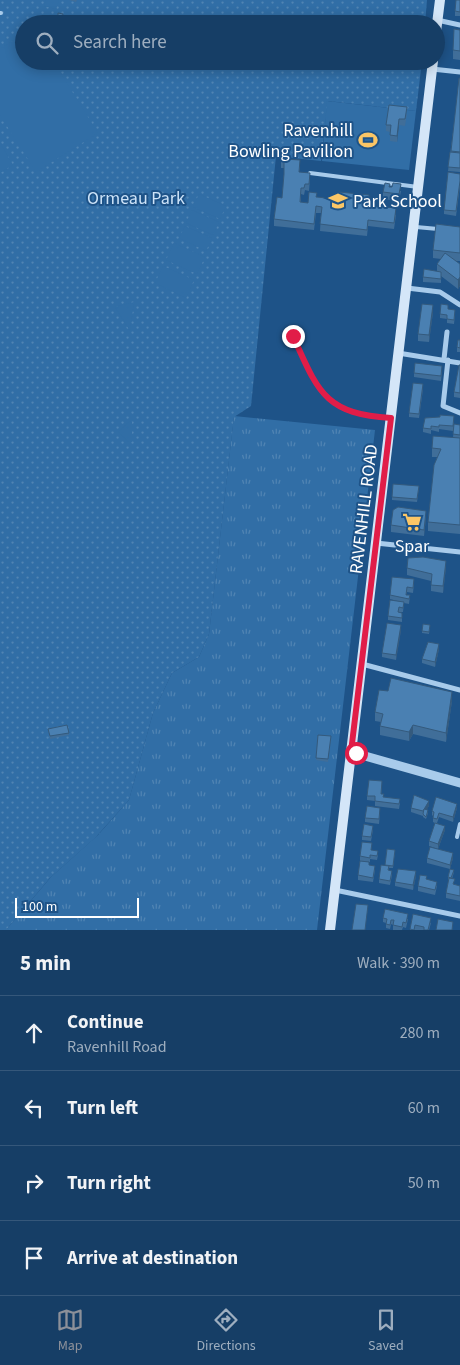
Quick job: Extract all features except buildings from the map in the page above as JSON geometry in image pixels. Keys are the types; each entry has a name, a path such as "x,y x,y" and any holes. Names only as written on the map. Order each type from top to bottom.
{"main road":[{"path":"438,15 440,0"},
{"name":"RAVENHILL ROAD","path":"330,930 432,70"}],"street":[{"path":"445,22 460,25"},
{"path":"445,68 460,72"},
{"path":"406,288 440,292 460,305"},
{"path":"447,332 443,406 460,413"},
{"path":"398,353 460,362"},
{"path":"376,543 460,552"},
{"path":"362,664 460,690"},
{"path":"351,752 460,783"},
{"path":"335,890 460,916"}],"lane":[{"path":"310,173 418,187"},
{"path":"413,227 440,230"},
{"path":"293,336 323,396 349,410 366,415 391,418"},
{"path":"457,837 460,824"}],"green space":[{"name":"Ormeau Park","path":"0,0 427,0 426,15 15,15 15,70 421,70 416,111 328,101 321,161 276,156 251,406 234,417 209,634 199,657 172,673 153,713 129,800 95,838 50,878 6,930 0,930"},
{"path":"46,0 59,0 56,9 44,6"},
{"path":"15,40 15,70 59,70 98,133 36,172 0,115 0,49"},
{"name":"Ravenhill Bowling Pavilion","path":"327,101 416,111 409,170 322,161"},
{"path":"0,143 13,165 0,173"},
{"path":"199,194 226,206 220,219 193,207"},
{"path":"192,210 219,222 213,235 186,223"},
{"path":"185,226 212,238 206,251 179,238"},
{"path":"174,243 205,257 197,274 166,260"},
{"path":"163,266 194,280 186,298 155,283"},
{"path":"134,302 130,331 115,307"},
{"path":"234,416 375,430 317,930 6,930 51,877 98,835 129,800 153,713 172,673 199,657 209,634"},
{"path":"130,421 132,422 132,442 129,442 118,432"}],"place":[{"name":"Ravenhill Bowling Pavilion","path":"368,140"},
{"name":"Park School","path":"338,201"},
{"name":"Spar","path":"412,522"}],"route":[{"path":"293,336 323,396 341,407 366,415 391,418 351,752 356,753"}]}
